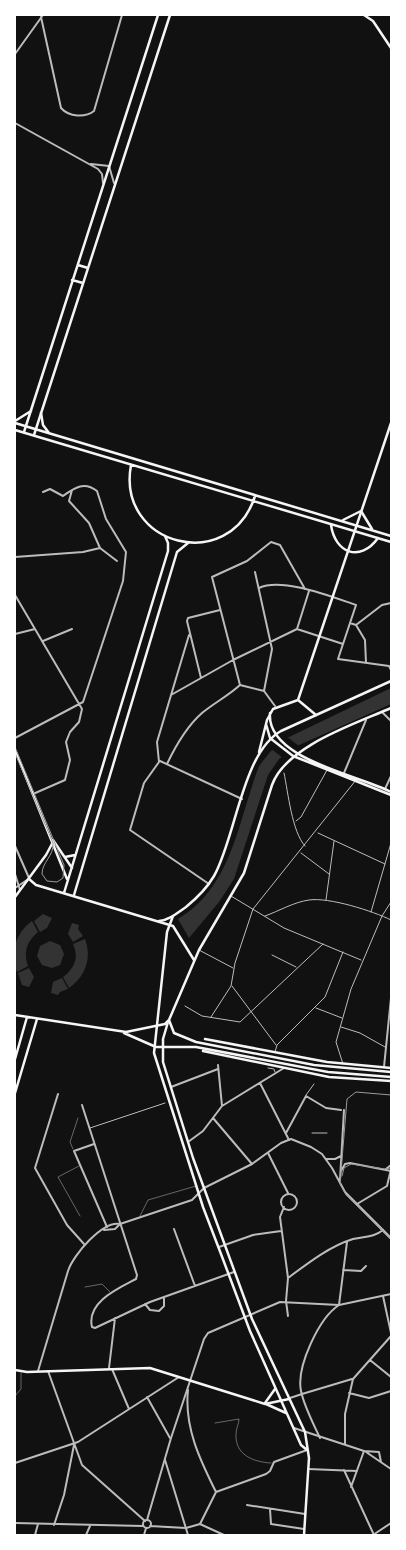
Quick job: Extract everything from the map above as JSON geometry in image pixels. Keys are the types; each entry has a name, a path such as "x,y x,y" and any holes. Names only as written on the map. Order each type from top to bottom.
{"main road":[{"path":"24,432 158,15"},
{"path":"34,435 170,15"},
{"path":"365,15 373,21 391,48"},
{"path":"77,265 88,268"},
{"path":"72,280 83,284"},
{"path":"15,422 31,411"},
{"path":"41,413 44,427 50,434"},
{"path":"15,422 391,536"},
{"path":"159,921 174,915 195,900 209,884 221,860 259,752 270,713 276,706 294,703 298,700 391,423"},
{"path":"15,430 391,542"},
{"path":"132,459 129,484 135,505 146,522 164,536 188,543 210,541 228,533 244,518 255,496"},
{"path":"342,521 361,511"},
{"path":"361,511 373,530"},
{"path":"331,524 336,541 348,551 358,552 367,549 378,538"},
{"path":"64,892 168,551 168,543 164,536"},
{"path":"74,895 177,552 188,543"},
{"path":"259,752 274,735 391,681"},
{"path":"298,700 316,715"},
{"path":"304,1535 308,1469 304,1432 250,1314 224,1245 170,1087 163,1062 162,1047 169,1019 194,960 245,871 273,782 296,753 391,708"},
{"path":"270,713 270,724 274,735 305,760 344,773 391,793"},
{"path":"266,724 270,738 293,756 391,793"},
{"path":"15,750 68,880"},
{"path":"53,840 72,868"},
{"path":"15,897 46,855 53,840"},
{"path":"64,857 71,858 76,854"},
{"path":"29,879 36,885"},
{"path":"20,888 30,883 169,924 176,929 194,960"},
{"path":"174,915 169,924 154,1046 166,1092 199,1194 244,1317 301,1445 307,1450"},
{"path":"15,1015 120,1032 154,1046 196,1047 348,1074 391,1077"},
{"path":"15,1059 27,1017"},
{"path":"15,1093 37,1019"},
{"path":"120,1032 156,1028 169,1019"},
{"path":"169,1019 172,1030 187,1040 338,1069 391,1072"},
{"path":"205,1039 343,1065 391,1068"},
{"path":"203,1051 284,1068 347,1078 391,1081"},
{"path":"274,1052 274,1057"},
{"path":"347,1078 348,1074"},
{"path":"15,1370 150,1368 264,1404 286,1413"},
{"path":"264,1404 271,1397 275,1388"},
{"path":"264,1404 289,1399"}],"street":[{"path":"42,16 61,108 67,113 84,115 94,111 122,15"},
{"path":"15,54 42,16"},
{"path":"15,123 89,163 101,172 103,183"},
{"path":"89,163 109,166 115,184"},
{"path":"33,794 64,780 70,760 66,742 70,732 79,722 81,705 85,699 123,581 126,552 106,520 97,491 82,485 73,488 63,496"},
{"path":"69,500 73,488"},
{"path":"43,492 50,489 69,500 89,523 100,548 117,561"},
{"path":"240,685 212,577 247,561 270,542 280,544 305,589"},
{"path":"15,557 83,552 100,548"},
{"path":"255,572 272,649 264,691"},
{"path":"259,588 269,585 305,589 356,605 338,659 389,666"},
{"path":"297,629 310,590"},
{"path":"15,595 81,705"},
{"path":"356,625 382,605 391,603"},
{"path":"201,678 186,624 188,618 220,610"},
{"path":"350,623 356,625 365,640 366,663"},
{"path":"15,634 35,629"},
{"path":"43,641 72,629"},
{"path":"171,695 232,660 297,629 343,644"},
{"path":"189,636 157,742 159,760 156,769 144,783 130,830 209,884"},
{"path":"391,661 389,666 391,670"},
{"path":"240,685 264,691 276,706"},
{"path":"167,764 179,740 198,717 226,698 240,685"},
{"path":"15,738 81,705"},
{"path":"382,712 391,721"},
{"path":"344,773 366,720"},
{"path":"159,760 242,799"},
{"path":"295,822 301,817 328,769"},
{"path":"284,773 295,822 302,842 306,846"},
{"path":"385,789 391,776"},
{"path":"211,1017 231,986 234,968 253,909 306,846 356,780"},
{"path":"317,832 385,864"},
{"path":"326,901 334,841"},
{"path":"371,912 391,843"},
{"path":"15,846 29,879"},
{"path":"301,852 329,874"},
{"path":"15,874 20,888 15,888"},
{"path":"231,896 284,928 362,960"},
{"path":"265,916 306,901 326,901 371,912 391,920"},
{"path":"343,1065 336,1044 342,1018 362,960 382,916 391,902"},
{"path":"185,1006 200,1015 239,1023 253,1012 323,944"},
{"path":"199,950 234,968"},
{"path":"274,1052 277,1045 327,994 344,952"},
{"path":"272,955 297,968"},
{"path":"231,986 277,1045"},
{"path":"384,1067 391,998"},
{"path":"315,1008 342,1018"},
{"path":"340,1027 360,1033 385,1047"},
{"path":"218,1065 222,1106"},
{"path":"268,1068 274,1070 275,1074"},
{"path":"188,1142 199,1135 222,1106 284,1068"},
{"path":"170,1087 218,1069"},
{"path":"260,1083 289,1140"},
{"path":"286,1133 314,1084"},
{"path":"58,1094 35,1168 67,1224 84,1244"},
{"path":"306,1096 326,1108 343,1110 339,1183"},
{"path":"89,1128 165,1103"},
{"path":"82,1105 138,1276 136,1279 110,1292 96,1308 91,1323 95,1328 146,1304 234,1272"},
{"path":"213,1118 252,1164"},
{"path":"312,1133 327,1134"},
{"path":"38,1371 68,1270 74,1257 84,1244 107,1227 116,1223 120,1224 192,1200 204,1188 252,1164 289,1140 297,1140 312,1147 326,1159 339,1183 391,1238"},
{"path":"94,1144 74,1151 107,1227"},
{"path":"268,1153 288,1194 294,1196 296,1205 292,1209 284,1207"},
{"path":"326,1159 335,1159 341,1156"},
{"path":"340,1172 345,1164 350,1163 391,1170 385,1188 371,1194 357,1204"},
{"path":"384,1170 391,1166"},
{"path":"288,1194 282,1198 284,1207 280,1214 288,1278 286,1301 288,1316"},
{"path":"104,1230 115,1229 120,1224"},
{"path":"174,1229 195,1286"},
{"path":"288,1278 314,1259 347,1242 372,1237 383,1230"},
{"path":"218,1247 243,1238 282,1231"},
{"path":"320,1438 302,1394 302,1372 315,1335 324,1318 339,1305 347,1242"},
{"path":"343,1270 361,1271 366,1266"},
{"path":"144,1535 144,1527 170,1438 206,1335 250,1314 286,1301 339,1305 391,1294"},
{"path":"383,1296 391,1333"},
{"path":"146,1304 150,1310 159,1311 164,1306 164,1297"},
{"path":"115,1318 110,1368 129,1408"},
{"path":"346,1444 345,1414 353,1379 391,1336"},
{"path":"370,1360 391,1378"},
{"path":"48,1371 79,1461 87,1471 146,1521 150,1522 150,1526"},
{"path":"15,1463 74,1444 178,1377"},
{"path":"289,1399 353,1379"},
{"path":"188,1390 187,1411 195,1445 216,1492"},
{"path":"349,1393 369,1398 391,1391"},
{"path":"146,1397 170,1438"},
{"path":"181,1410 187,1411"},
{"path":"294,1428 364,1451 391,1469"},
{"path":"54,1525 64,1495 74,1444"},
{"path":"200,1524 216,1492 266,1474 270,1471 272,1463 307,1450"},
{"path":"364,1451 379,1452 381,1462"},
{"path":"351,1487 364,1451"},
{"path":"165,1457 188,1535"},
{"path":"308,1469 357,1471"},
{"path":"344,1470 373,1535 391,1523"},
{"path":"247,1505 305,1514"},
{"path":"270,1508 271,1524 304,1529"},
{"path":"15,1523 186,1528 200,1524 224,1535"},
{"path":"35,1535 38,1524"},
{"path":"86,1535 90,1526"}],"lane":[{"path":"74,1151 70,1142 78,1118"},
{"path":"80,1165 58,1177 80,1216"},
{"path":"139,1217 148,1200 197,1186"},
{"path":"85,1287 102,1284 110,1292"},
{"path":"15,1396 21,1389 21,1371"},
{"path":"215,1423 239,1419 236,1439 241,1452 254,1460 272,1463"}],"shaded area":[{"path":"391,688 391,704 297,746 279,759 268,775 234,879 219,902 189,938 178,919 196,905 222,871 231,851 259,766 270,752 287,738"},
{"path":"43,914 52,918 47,928 40,932 34,921"},
{"path":"32,921 38,932 31,939 27,947 28,966 17,972 14,951 18,937"},
{"path":"72,923 79,925 78,929 83,936 73,942 68,934"},
{"path":"85,939 88,953 86,966 80,978 69,988 63,977 75,962 76,953 73,944"},
{"path":"50,941 60,945 64,954 60,965 52,968 42,965 37,956 40,946"},
{"path":"29,968 34,977 29,987 22,985 18,973"},
{"path":"62,978 68,989 60,992 58,995 51,993 53,982"}],"pier":[{"path":"286,736 299,746 283,758 270,748"}],"tram line":[{"path":"15,747 64,865 63,878 57,882 47,881 42,874 52,852 53,843 15,753"},
{"path":"391,1095 356,1092 347,1099 340,1184 346,1195 391,1240"},
{"path":"342,1176 344,1168 351,1164 385,1169 391,1168"}]}
